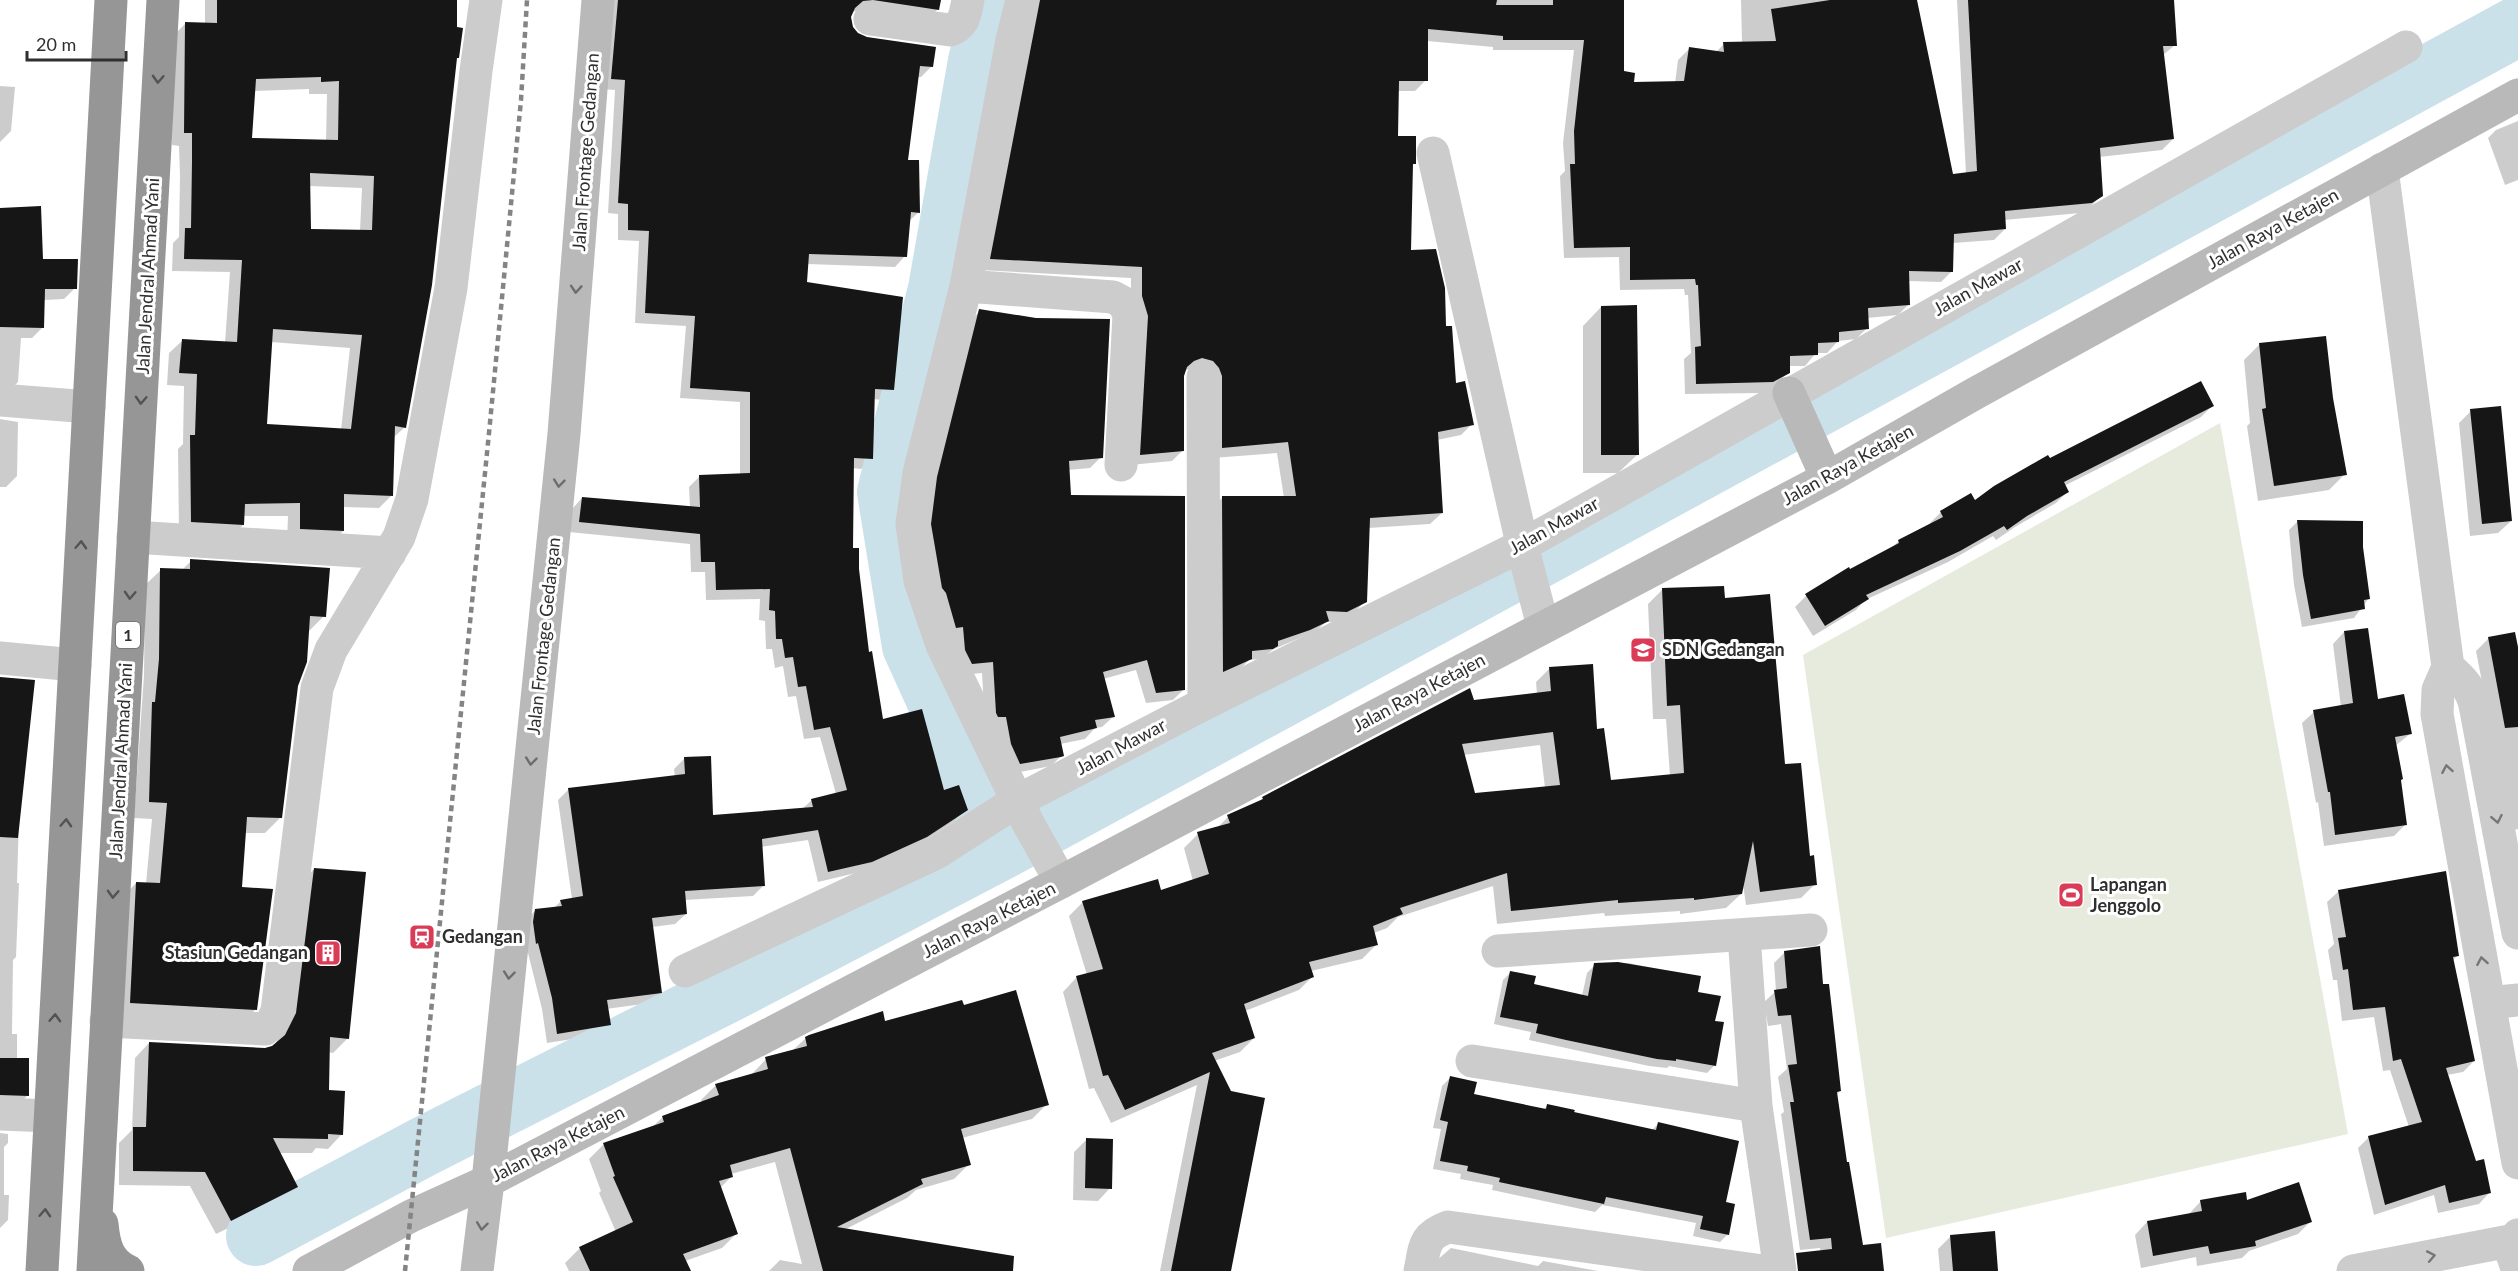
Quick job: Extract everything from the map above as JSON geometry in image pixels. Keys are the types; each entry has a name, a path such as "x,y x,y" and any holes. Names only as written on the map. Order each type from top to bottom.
{"highway":[{"path":"42,1271 111,0"},
{"name":"Jalan Jendral Ahmad Yani","path":"93,1271 163,0"},
{"path":"97,1180 107,1250 116,1266 128,1271"}],"street":[{"path":"106,1021 265,1029 272,1022 277,1011 317,688 331,650 399,537 412,499 451,288 486,0"},
{"name":"Jalan Frontage Gedangan","path":"477,1271 564,434 598,0"},
{"path":"870,19 950,30 963,22 968,0"},
{"path":"1022,0 1012,40 966,286 919,473 912,524 920,581 942,645 1023,812 1056,873"},
{"name":"Jalan Mawar","path":"685,971 1023,812 1204,704 1525,553 2406,47"},
{"name":"Jalan Raya Ketajen","path":"309,1271 411,1216 488,1181 1056,873 1985,388 2518,94"},
{"path":"1433,153 1541,620"},
{"path":"2382,169 2448,667 2438,690 2437,714 2504,1002 2518,1163"},
{"path":"966,286 1113,297 1124,303 1129,315 1121,465"},
{"path":"1203,377 1204,704"},
{"path":"0,400 89,408"},
{"path":"1792,400 1824,471"},
{"path":"133,537 390,553"},
{"path":"0,658 75,664"},
{"path":"2448,667 2471,692 2475,705 2518,933"},
{"path":"1498,951 1811,930"},
{"path":"1744,935 1756,1106 1780,1271"},
{"path":"1472,1060 1756,1106"},
{"path":"0,1114 50,1116"},
{"path":"1420,1271 1426,1240 1435,1232 1448,1227 1763,1271"},
{"path":"2353,1271 2517,1248"}],"shaded area":[{"name":"Lapangan Jenggolo","path":"2220,423 2348,1134 1886,1238 1803,655"}],"building":[{"path":"217,0 457,0 457,27 463,28 459,58 457,58 432,285 406,428 395,426 393,496 344,494 344,531 300,529 300,503 245,504 244,525 191,522 190,435 195,435 197,374 179,373 182,339 237,342 242,260 184,259 185,228 191,228 192,162 192,133 184,133 185,22 217,23","holes":["321,77 321,82 339,81 338,140 252,138 256,79","310,173 374,176 372,230 311,229","273,329 362,335 351,429 267,424"]},
{"path":"618,0 873,0 863,1 855,8 851,17 853,27 858,33 867,37 936,47 933,67 920,66 908,160 919,160 920,213 911,212 907,257 809,254 807,282 903,297 894,390 875,389 873,459 854,458 853,548 859,548 859,569 869,652 872,651 883,719 922,709 944,790 959,785 968,810 927,837 872,862 828,872 818,830 762,839 765,886 685,891 687,914 652,918 662,993 607,1000 611,1025 557,1034 552,998 538,943 536,944 533,922 535,909 562,906 560,900 583,896 568,788 685,774 684,757 711,756 713,815 813,807 811,799 847,790 830,727 814,730 806,686 798,687 793,657 785,658 782,639 776,639 775,611 769,610 770,589 716,590 715,562 701,562 700,534 579,522 582,497 700,507 699,475 750,473 750,392 690,388 695,316 645,313 649,231 628,230 628,204 618,203 625,80 611,79"},
{"path":"873,0 941,0 939,10"},
{"path":"1040,0 1497,0 1496,5 1553,5 1553,0 1624,0 1624,71 1635,73 1634,82 1684,81 1689,47 1724,52 1723,42 1776,41 1771,9 1830,0 1917,0 1953,174 1977,171 1968,0 2174,0 2177,46 2163,46 2174,139 2100,148 2103,196 2092,203 2005,211 2006,229 1954,234 1953,272 1909,271 1910,305 1868,308 1869,329 1839,332 1839,342 1818,343 1818,355 1790,356 1790,373 1773,382 1696,384 1695,347 1701,346 1698,285 1695,279 1630,280 1630,247 1574,248 1570,164 1575,164 1574,131 1584,40 1503,40 1503,36 1428,29 1428,81 1399,81 1398,136 1416,136 1411,250 1436,249 1445,288 1446,326 1452,326 1456,383 1465,381 1474,425 1438,432 1443,513 1370,518 1367,602 1347,612 1326,611 1329,621 1278,641 1278,646 1273,649 1252,651 1252,659 1223,672 1222,496 1296,496 1288,442 1222,448 1222,376 1213,361 1202,358 1187,367 1184,376 1184,451 1140,455 1148,316 1142,296 1142,267 990,259"},
{"path":"41,206 43,259 78,259 77,289 45,289 44,328 0,327 0,208"},
{"path":"1637,305 1639,455 1601,455 1601,306"},
{"path":"979,309 1036,318 1110,319 1103,458 1069,461 1071,495 1185,496 1185,690 1156,693 1147,660 1103,672 1115,717 1095,720 1097,728 1060,737 1064,756 1020,764 1011,744 1006,717 998,717 996,713 993,662 972,664 965,650 963,627 956,628 946,593 942,588 931,524 937,477"},
{"path":"2326,336 2333,398 2347,475 2274,486 2262,409 2266,408 2259,343"},
{"path":"2201,381 2214,406 2064,482 2069,492 2007,530 2004,526 1960,551 1866,595 1869,599 1825,626 1805,594 1849,567 1850,569 1899,543 1898,540 1943,517 1940,511 1971,493 1975,500 1994,486 2048,455 2050,458"},
{"path":"2501,406 2512,521 2482,524 2470,409"},
{"path":"2297,520 2363,521 2363,547 2370,599 2364,600 2365,609 2311,619"},
{"path":"190,559 330,568 326,617 310,616 307,662 298,686 282,818 247,817 242,887 273,889 257,1010 130,1003 136,882 160,883 167,803 149,802 152,702 155,702 159,659 160,568 190,569"},
{"path":"1724,586 1725,598 1770,594 1785,764 1801,763 1810,856 1814,855 1817,885 1760,892 1753,841 1742,894 1694,900 1694,898 1618,903 1618,900 1511,911 1507,873 1400,908 1403,914 1373,926 1378,945 1309,962 1314,977 1244,1004 1255,1038 1212,1053 1231,1091 1265,1098 1231,1271 1171,1271 1210,1072 1125,1110 1108,1075 1103,1076 1076,976 1103,969 1082,901 1158,879 1161,890 1209,874 1197,832 1230,823 1227,815 1263,799 1262,797 1470,688 1474,700 1551,691 1549,667 1593,664 1597,729 1604,728 1611,780 1684,773 1680,705 1667,706 1662,588","holes":["1553,732 1560,785 1475,793 1462,744"]},
{"path":"2368,628 2378,699 2404,694 2412,734 2395,737 2403,779 2401,780 2407,825 2335,835 2330,792 2328,792 2313,710 2353,703 2344,631"},
{"path":"2515,632 2518,647 2518,727 2505,728 2488,637"},
{"path":"0,677 35,680 18,838 0,837"},
{"path":"314,868 366,872 349,1039 330,1037 329,1090 345,1091 343,1135 328,1134 328,1139 273,1138 298,1187 231,1221 205,1172 133,1171 133,1127 146,1127 149,1042 265,1048 272,1046 285,1035 296,1013"},
{"path":"2446,871 2459,956 2453,957 2475,1061 2446,1068 2476,1161 2484,1159 2491,1193 2449,1203 2445,1185 2385,1205 2368,1136 2422,1122 2401,1059 2393,1061 2385,1007 2353,1010 2348,969 2343,970 2338,938 2346,937 2338,890"},
{"path":"1820,946 1823,984 1829,984 1841,1091 1837,1092 1847,1162 1849,1162 1863,1245 1881,1243 1884,1271 1798,1271 1796,1253 1832,1249 1831,1238 1810,1240 1790,1102 1794,1102 1788,1065 1797,1064 1791,1015 1778,1016 1774,990 1787,988 1784,951"},
{"path":"1618,962 1701,976 1698,992 1721,996 1715,1021 1724,1022 1716,1066 1676,1059 1676,1061 1657,1059 1566,1040 1536,1033 1538,1024 1500,1017 1510,971 1536,976 1534,984 1588,996 1594,963"},
{"path":"1016,990 1049,1105 961,1129 971,1165 921,1179 923,1184 837,1227 1014,1256 1013,1271 823,1271 790,1148 730,1165 733,1177 719,1181 738,1234 683,1254 691,1271 590,1271 579,1247 633,1222 613,1177 615,1176 603,1143 664,1122 662,1116 719,1095 715,1084 768,1069 765,1057 807,1046 805,1037 809,1035 883,1011 885,1021 962,1000 964,1005"},
{"path":"0,1058 29,1058 29,1096 0,1095"},
{"path":"1450,1076 1477,1082 1474,1094 1546,1109 1547,1104 1656,1130 1658,1122 1739,1141 1726,1202 1735,1204 1729,1235 1700,1229 1703,1216 1606,1197 1604,1204 1575,1198 1499,1182 1500,1178 1467,1171 1468,1166 1440,1161 1448,1122 1440,1120"},
{"path":"1086,1138 1113,1139 1112,1189 1085,1188"},
{"path":"2299,1182 2312,1222 2255,1241 2256,1246 2210,1254 2208,1246 2153,1256 2147,1221 2202,1211 2200,1200 2246,1192 2247,1200"},
{"path":"1995,1231 1998,1271 1953,1271 1950,1235"}],"waterway":[{"path":"988,814 912,646 887,492 938,289 978,61 994,0"},
{"path":"256,1236 423,1147 735,989 1005,848 2518,26"}],"railway":[{"path":"405,1271 521,100 527,0"}],"place":[{"name":"SDN Gedangan","path":"1643,650"},
{"name":"Lapangan Jenggolo","path":"2071,895"},
{"name":"Gedangan","path":"422,937"},
{"name":"Stasiun Gedangan","path":"328,953"}]}
